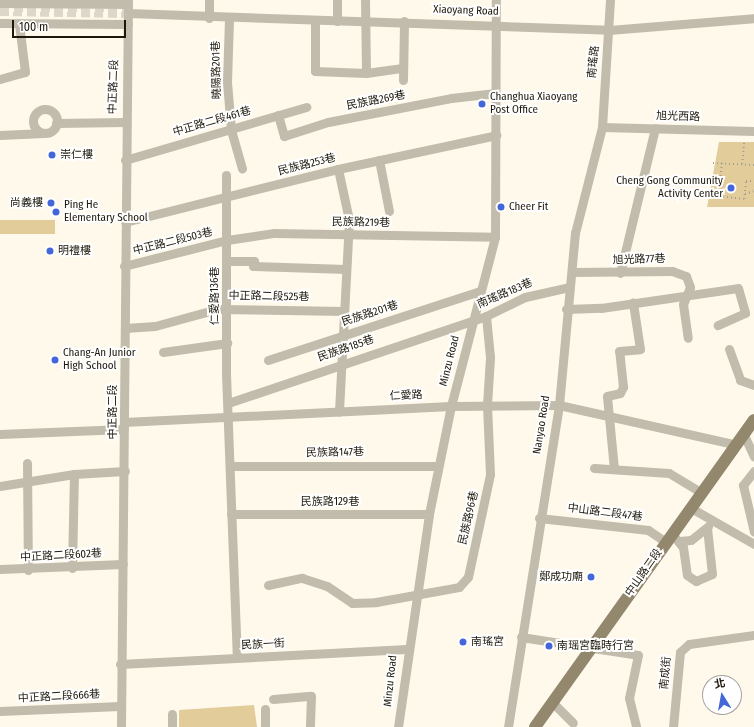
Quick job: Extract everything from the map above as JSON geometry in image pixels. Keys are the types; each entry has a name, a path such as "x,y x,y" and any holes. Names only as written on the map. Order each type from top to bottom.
{"main road":[{"name":"中山路二段","path":"535,727 672,539 733,444 754,421"}],"street":[{"path":"209,0 209,18"},
{"path":"337,0 337,21"},
{"path":"359,0 366,73"},
{"path":"362,21 365,0"},
{"name":"Minzu Road","path":"398,727 415,594 438,466 451,406 495,237 496,0"},
{"name":"南瑤路","path":"602,127 610,30 610,0"},
{"name":"Xiaoyang Road","path":"0,3 128,6 209,18 229,19 404,21 610,30 754,18"},
{"name":"中正路二段","path":"121,727 120,664 125,471 125,122 128,6"},
{"name":"曉陽路201巷","path":"229,19 227,82 231,130 242,168"},
{"path":"315,20 315,70 366,73 403,68"},
{"path":"402,80 404,21"},
{"path":"0,23 128,24"},
{"path":"0,79 25,72 19,24"},
{"name":"民族路269巷","path":"278,115 284,136 328,122 436,101 496,93"},
{"name":"中正路二段461巷","path":"125,160 306,107"},
{"path":"45,132 34,125 37,112 51,111 56,123"},
{"path":"0,135 45,132 56,123 125,122"},
{"name":"旭光西路","path":"602,127 754,131"},
{"name":"Nanyao Road","path":"508,727 538,518 559,405 566,309 572,272 575,233 602,127"},
{"path":"620,273 655,128"},
{"name":"民族路253巷","path":"125,222 338,169 496,135"},
{"path":"379,160 389,211"},
{"path":"338,169 349,220 339,412"},
{"name":"仁愛路136巷","path":"226,175 228,403 236,658"},
{"name":"民族路219巷","path":"227,240 274,233 495,237"},
{"name":"中正路二段503巷","path":"124,266 227,240"},
{"path":"227,261 254,261 253,266 346,269"},
{"name":"旭光路77巷","path":"572,272 679,272 690,281 686,294"},
{"name":"南瑤路183巷","path":"473,320 486,316 525,296 570,287"},
{"path":"566,309 738,288 745,313"},
{"name":"民族路201巷","path":"268,360 480,291"},
{"path":"686,294 683,304 688,338"},
{"path":"614,469 607,396 620,393 623,387 619,351 640,349 633,302"},
{"name":"中正路二段525巷","path":"125,328 155,326 228,308 344,311"},
{"path":"718,325 754,309"},
{"name":"民族路96巷","path":"268,586 302,578 327,586 352,603 459,587 468,577 490,474 487,405 490,357 486,316"},
{"name":"民族路185巷","path":"228,403 473,320"},
{"path":"163,352 227,343"},
{"path":"729,349 740,380 754,385"},
{"name":"仁愛路","path":"0,434 229,416 451,406 559,405 733,444"},
{"path":"743,433 754,458"},
{"path":"27,463 28,570"},
{"name":"民族路147巷","path":"231,466 438,466"},
{"path":"594,468 668,473 701,492"},
{"path":"0,486 74,474 125,471"},
{"path":"754,471 743,485 754,532"},
{"path":"72,568 74,474"},
{"path":"691,508 709,525 754,544"},
{"name":"民族路129巷","path":"231,514 429,514"},
{"name":"中山路二段47巷","path":"538,518 648,530 672,539"},
{"path":"709,525 713,571 706,579 688,578 672,539 691,540 709,525"},
{"name":"中正路二段602巷","path":"0,569 28,570 123,564"},
{"name":"南成街","path":"673,727 680,652 689,644 754,635"},
{"path":"521,637 638,655 629,698 636,727"},
{"name":"民族一街","path":"120,664 407,649"},
{"path":"273,699 311,696 310,727"},
{"path":"553,703 573,723"},
{"name":"中正路二段666巷","path":"0,712 120,706"},
{"path":"265,709 265,727"},
{"path":"172,714 172,727"}],"path":[{"path":"742,164 744,142"},
{"path":"713,163 754,165"},
{"path":"722,163 718,196 744,199 746,181 754,181"},
{"path":"745,194 754,191"}],"shaded area":[{"path":"719,142 754,142 754,207 707,207"},
{"path":"0,220 55,220 55,234 0,234"},
{"path":"254,705 257,727 179,727 179,710"}],"tunnel":[{"path":"0,11 128,13"}],"place":[{"name":"Changhua Xiaoyang Post Office","path":"482,104"},
{"name":"崇仁樓","path":"52,155"},
{"name":"Cheng Gong Community Activity Center","path":"731,188"},
{"name":"尚義樓","path":"51,203"},
{"name":"Cheer Fit","path":"501,207"},
{"name":"Ping He Elementary School","path":"56,212"},
{"name":"明禮樓","path":"50,251"},
{"name":"Chang-An Junior High School","path":"55,360"},
{"name":"鄭成功廟","path":"591,577"},
{"name":"南瑤宮","path":"463,642"},
{"name":"南瑶宮臨時行宮","path":"549,646"}]}
